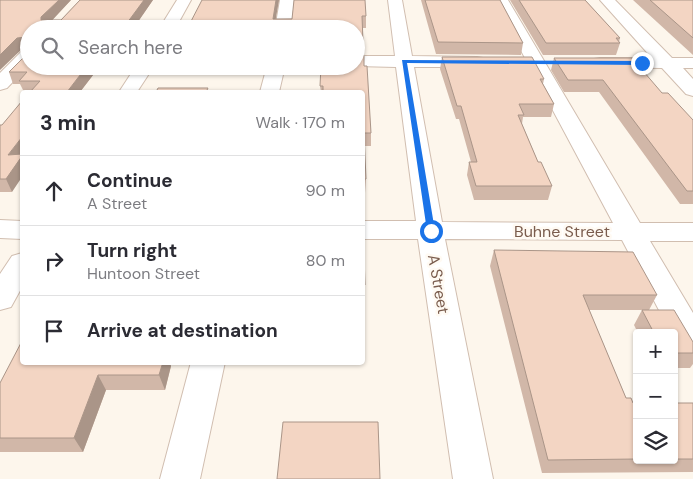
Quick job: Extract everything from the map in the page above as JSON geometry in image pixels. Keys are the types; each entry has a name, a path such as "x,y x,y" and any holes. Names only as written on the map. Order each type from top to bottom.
{"street":[{"path":"172,20 184,0"},
{"path":"285,20 288,0"},
{"name":"A Street","path":"395,0 431,231 473,479"},
{"path":"501,0 693,342"},
{"path":"607,0 693,90"},
{"path":"365,61 498,62"},
{"path":"0,84 20,63"},
{"path":"584,63 693,63"},
{"path":"129,90 139,75"},
{"path":"270,90 274,75"},
{"path":"0,229 20,230"},
{"name":"Buhne Street","path":"365,230 693,232"},
{"path":"0,299 20,266"},
{"path":"180,479 207,365"}],"building":[{"path":"0,0 59,0 41,17 41,20 20,20 20,38 17,38 0,55"},
{"path":"80,0 144,0 130,19 61,20"},
{"path":"202,0 276,0 273,19 292,19 294,0 365,0 366,16 362,16 362,20 192,20"},
{"path":"425,0 500,0 523,43 438,42"},
{"path":"519,0 585,0 620,38 616,38 620,43 546,43"},
{"path":"650,0 693,0 693,38"},
{"path":"442,57 532,57 544,79 540,79 554,104 519,104 524,115 518,115 538,162 541,162 552,186 476,186 469,162 477,162 461,106 457,106"},
{"path":"554,58 632,58 662,93 668,93 693,120 693,191 687,191 603,80 568,80"},
{"path":"20,61 20,72 9,72"},
{"path":"365,66 367,66 371,133 365,133 365,90 323,90 323,86 320,86 321,75 365,75"},
{"path":"24,75 80,75 69,90 32,90 40,81 19,81"},
{"path":"158,88 208,88 207,90 157,90"},
{"path":"20,103 20,140 8,155 20,154 20,159 6,179 0,179 0,125"},
{"path":"494,250 633,252 657,295 583,295 626,398 631,398 633,403 633,459 548,460"},
{"path":"642,310 674,310 693,342 693,353 678,353 678,329 652,329"},
{"path":"20,345 20,365 162,365 159,375 98,375 74,438 0,438 0,383"},
{"path":"678,403 693,403 693,459 678,459"},
{"path":"283,422 378,422 380,479 277,479"}],"route":[{"path":"431,231 404,61 642,63"}]}
